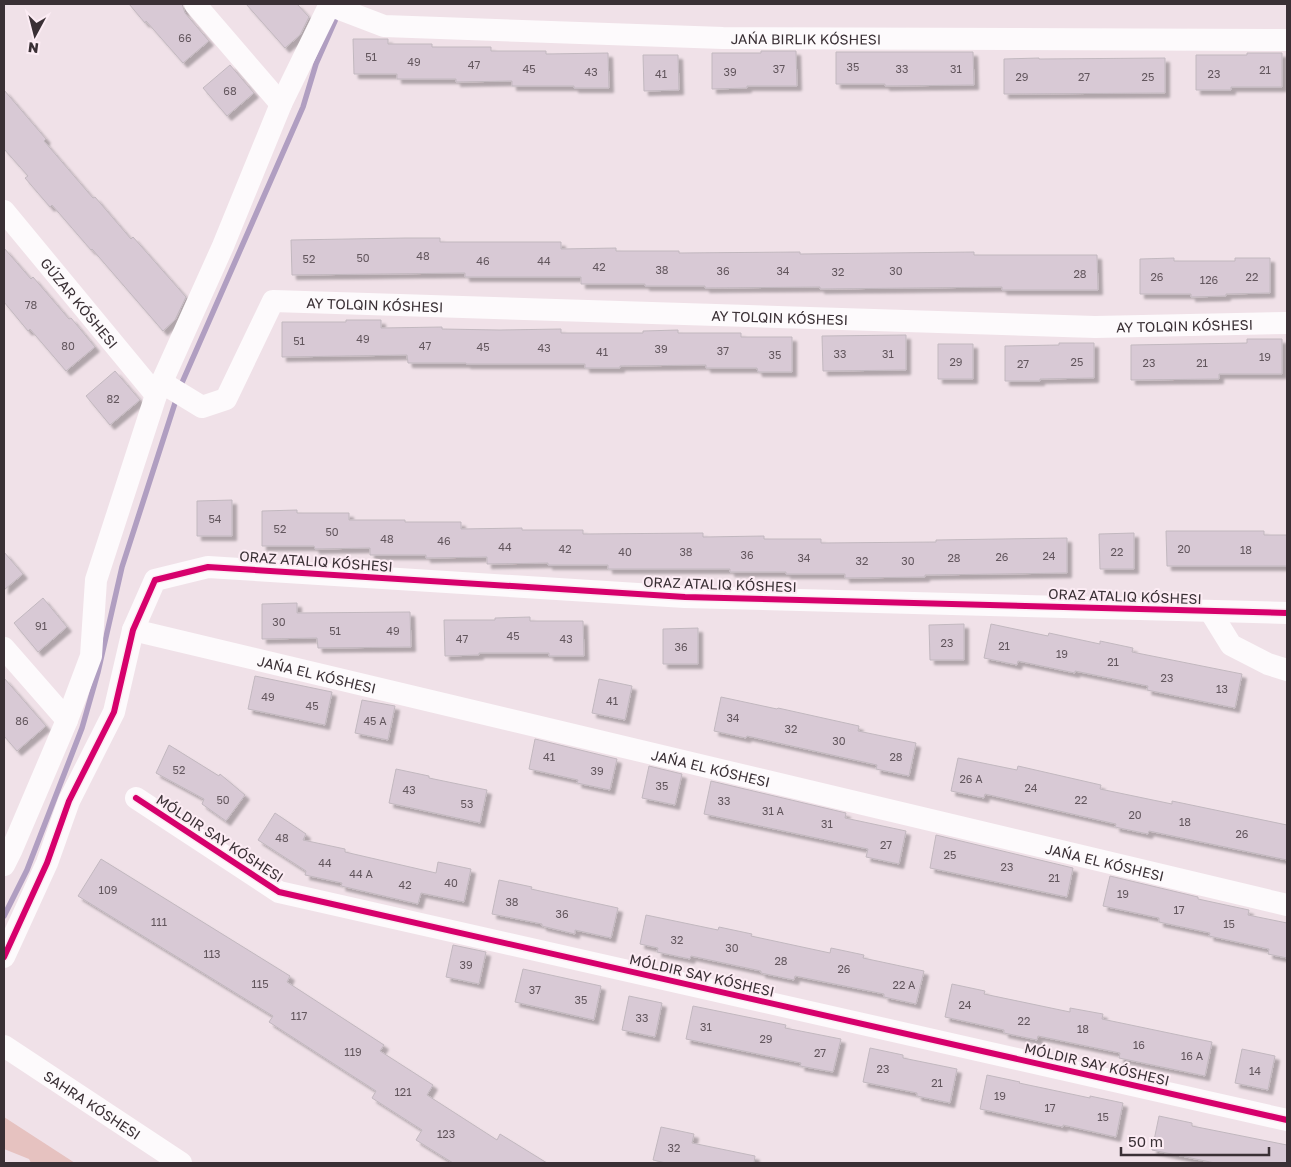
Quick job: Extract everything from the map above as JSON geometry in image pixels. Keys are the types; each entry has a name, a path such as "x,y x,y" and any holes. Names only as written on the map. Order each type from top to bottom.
{"street":[{"path":"196,4 281,104"},
{"path":"4,865 67,720 91,656 96,580 159,388 223,246 281,104 329,4"},
{"name":"JAŃA BIRLIK KÓSHESI","path":"329,4 384,26 723,38 1287,40"},
{"name":"GÚZAR KÓSHESI","path":"4,211 159,388 202,407 226,399 273,301 1094,327 1287,323"},
{"path":"4,957 47,863 69,801 114,712 133,630 155,580 208,567 685,597 1287,613"},
{"path":"1210,611 1231,645 1268,664 1287,670"},
{"name":"JAŃA EL KÓSHESI","path":"133,630 1287,905"},
{"path":"4,648 67,720"},
{"name":"MÓLDIR SAY KÓSHESI","path":"136,798 279,892 1287,1120"},
{"name":"SAHRA KÓSHESI","path":"4,1046 181,1163"}],"shaded area":[{"path":"4,1117 75,1163 31,1163 29,1159 4,1149"}],"building":[{"path":"129,4 182,4 185,13 209,41 183,63"},
{"path":"246,4 297,4 309,17 300,35 285,48"},
{"path":"353,39 388,39 388,44 432,44 432,47 491,47 491,51 546,51 546,54 608,53 609,88 512,86 512,81 456,82 456,79 397,79 397,74 354,74"},
{"path":"761,51 796,51 797,86 747,86 747,88 712,89 712,53 761,53"},
{"path":"836,52 973,52 974,85 885,86 885,84 836,84"},
{"path":"1247,53 1282,53 1282,87 1231,87 1231,90 1196,90 1196,55 1247,55"},
{"path":"643,55 678,55 679,90 644,91"},
{"path":"1165,58 1165,93 1004,94 1004,59"},
{"path":"230,65 254,93 227,116 203,88"},
{"path":"4,90 46,139 44,141 93,198 95,197 131,239 133,237 186,297 175,320 163,331 52,205 50,207 25,178 28,176 4,149"},
{"path":"440,238 440,242 561,242 561,249 616,248 616,251 679,251 679,253 974,252 974,255 1097,255 1098,290 1002,290 1002,287 705,288 705,286 645,286 645,284 581,284 581,277 465,277 465,273 292,275 291,240"},
{"path":"4,248 31,279 33,277 69,319 71,318 95,347 66,371 30,329 28,331 4,302"},
{"path":"1174,258 1174,261 1235,261 1235,258 1270,258 1270,293 1191,297 1191,294 1140,294 1140,259"},
{"path":"346,320 381,320 381,328 561,329 561,333 643,333 643,331 678,330 678,333 741,333 741,337 792,337 792,372 758,372 757,368 706,368 706,365 585,368 585,364 408,363 407,355 282,357 282,322 346,322"},
{"path":"906,335 906,370 823,371 822,336"},
{"path":"1247,339 1282,339 1282,374 1219,374 1219,379 1131,380 1131,345 1247,343"},
{"path":"1059,343 1094,343 1094,378 1005,381 1005,346 1059,345"},
{"path":"938,344 973,344 973,379 938,379"},
{"path":"115,371 140,400 110,425 86,396"},
{"path":"232,500 232,536 197,536 197,501"},
{"path":"297,510 297,513 349,513 349,520 461,522 461,529 583,530 583,534 703,533 703,537 764,536 764,539 821,539 821,543 1067,538 1067,573 845,578 845,574 730,572 730,569 608,569 608,565 548,565 548,563 487,564 487,557 426,558 426,555 370,555 370,548 315,549 314,546 262,546 262,511"},
{"path":"1166,531 1264,531 1264,535 1287,535 1287,566 1167,566"},
{"path":"1134,533 1134,569 1100,569 1099,534"},
{"path":"4,552 23,574 4,590"},
{"path":"43,598 67,627 38,652 14,623"},
{"path":"297,603 297,613 410,612 411,647 318,648 317,638 262,639 262,604"},
{"path":"530,617 530,621 583,621 584,656 549,656 549,653 479,653 479,655 445,656 444,620 495,620 495,618"},
{"path":"964,624 964,660 930,660 929,625"},
{"path":"991,624 1048,636 1049,633 1100,644 1100,641 1133,648 1132,652 1242,674 1235,708 1147,690 1148,686 1075,671 1075,673 1018,661 1017,665 984,658"},
{"path":"698,628 698,664 663,664 663,629"},
{"path":"255,676 332,692 325,725 248,709"},
{"path":"4,678 46,726 17,751 4,736"},
{"path":"599,679 632,686 625,720 592,713"},
{"path":"721,697 859,726 858,731 916,743 909,776 876,769 877,765 747,736 746,738 714,731"},
{"path":"362,700 395,706 388,740 355,733"},
{"path":"535,739 617,759 610,790 577,783 578,780 529,769"},
{"path":"169,745 219,776 220,774 245,795 226,821 202,804 204,799 156,773"},
{"path":"958,758 1017,770 1018,766 1101,785 1100,789 1172,804 1172,801 1287,825 1287,860 1149,831 1148,834 1115,827 1116,824 985,794 984,798 951,791"},
{"path":"649,766 682,774 675,805 642,798"},
{"path":"396,769 487,790 480,823 389,803"},
{"path":"711,781 846,813 845,818 906,831 899,864 866,857 868,849 704,814"},
{"path":"275,813 306,834 303,840 345,849 345,852 436,873 438,862 471,869 464,902 421,893 418,904 341,886 342,883 305,875 306,871 258,840"},
{"path":"936,835 1073,868 1067,897 930,868"},
{"path":"101,859 290,976 287,982 384,1045 380,1051 433,1085 427,1095 497,1140 500,1134 547,1163 453,1163 416,1140 422,1130 372,1098 376,1091 269,1022 273,1016 78,896"},
{"path":"1110,876 1249,910 1248,915 1287,923 1287,958 1268,954 1269,949 1209,936 1210,933 1159,922 1159,918 1103,906"},
{"path":"499,880 618,908 611,938 575,930 575,934 542,926 542,924 492,914"},
{"path":"646,915 718,930 719,927 830,953 831,948 864,955 863,958 924,971 916,1004 884,997 884,994 795,976 794,980 691,956 690,959 657,952 658,948 640,944"},
{"path":"453,945 486,952 479,984 446,977"},
{"path":"523,969 601,986 594,1020 515,1002"},
{"path":"952,984 985,991 984,994 1070,1012 1070,1008 1103,1014 1102,1019 1212,1042 1205,1076 1119,1058 1120,1053 1038,1036 1037,1040 1004,1033 1004,1030 945,1017"},
{"path":"629,996 662,1003 655,1037 622,1030"},
{"path":"693,1006 786,1025 785,1028 841,1039 833,1072 800,1066 801,1063 686,1039"},
{"path":"870,1048 903,1055 903,1058 957,1069 950,1103 917,1096 917,1093 863,1082"},
{"path":"1242,1049 1275,1056 1268,1090 1235,1083"},
{"path":"987,1075 1090,1098 1090,1096 1123,1103 1116,1137 980,1109"},
{"path":"1159,1116 1192,1123 1192,1126 1287,1145 1287,1163 1215,1163 1152,1150"},
{"path":"661,1127 694,1134 692,1143 755,1156 754,1163 666,1163 653,1160"}],"waterway":[{"path":"181,385 303,107 316,64 335,21"},
{"path":"4,916 27,870 82,728 98,672 122,567 176,400"}],"cycle path":[{"name":"ORAZ ATALIQ KÓSHESI","path":"4,957 47,863 69,801 114,712 133,630 155,580 208,567 685,597 1287,613"},
{"path":"136,798 279,892 1287,1120"}]}
